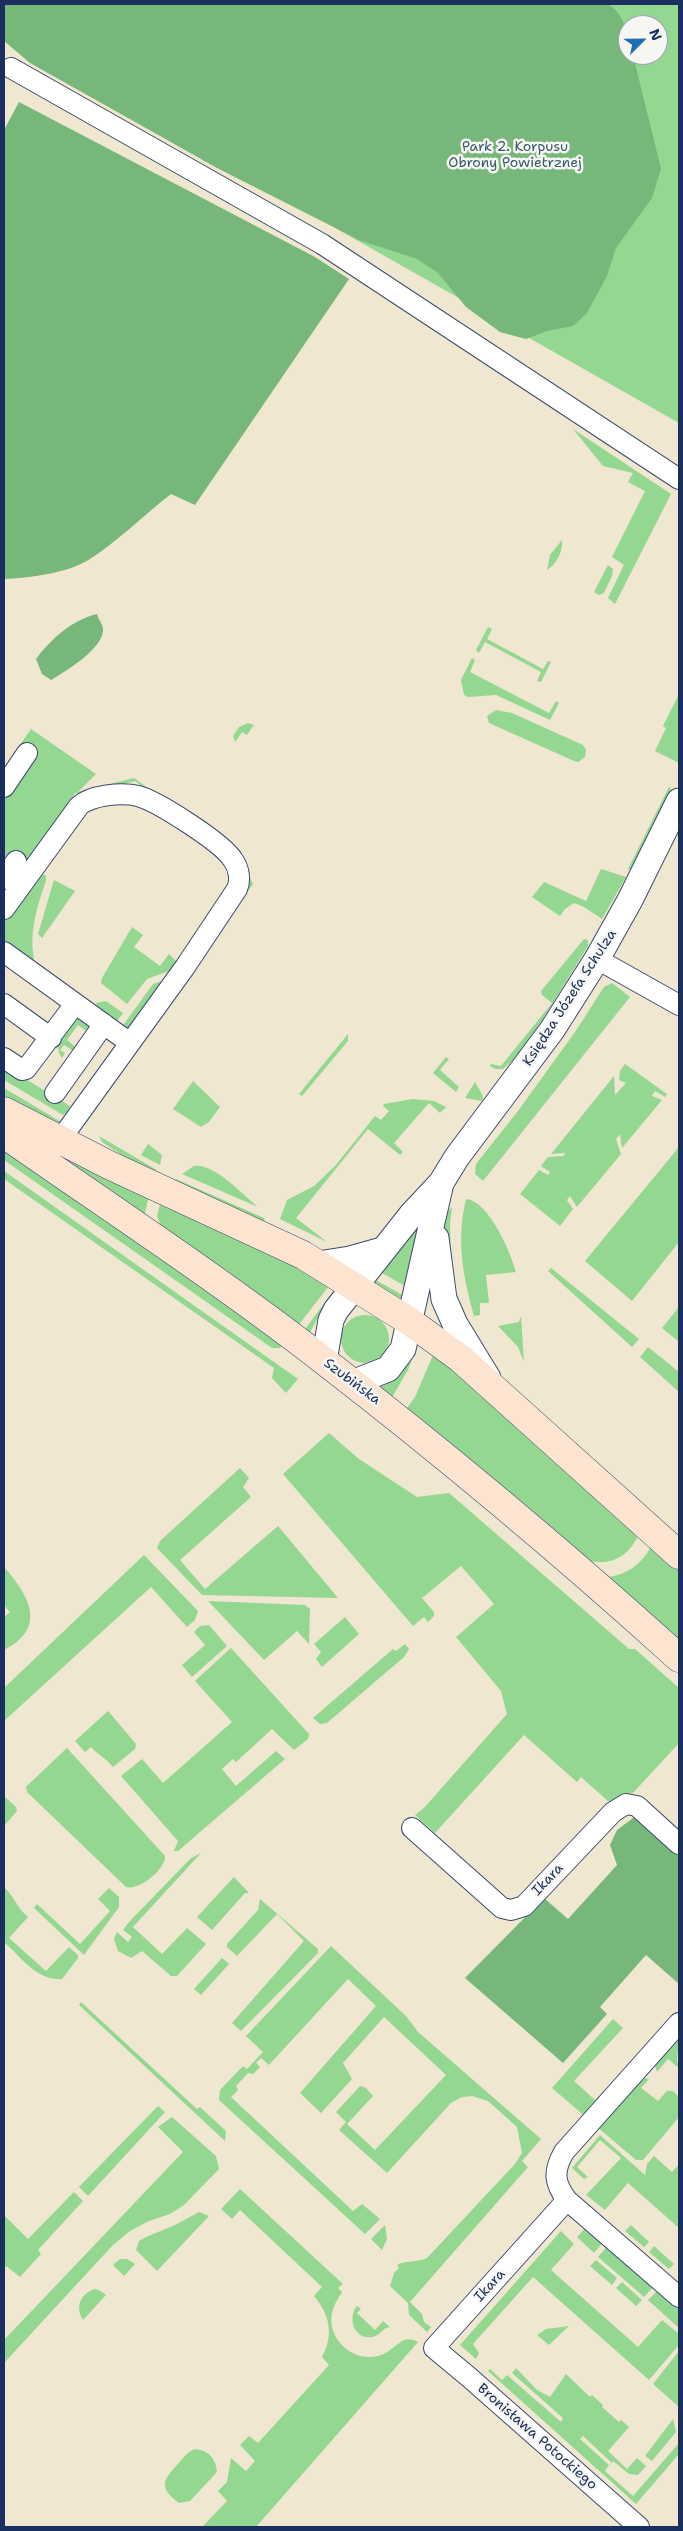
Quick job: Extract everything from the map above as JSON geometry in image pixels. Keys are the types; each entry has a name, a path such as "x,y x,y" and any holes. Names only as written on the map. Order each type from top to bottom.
{"main road":[{"path":"4,1110 60,1140 318,1264 409,1321 461,1360 496,1390 679,1555"},
{"name":"Szubińska","path":"4,1134 324,1361 443,1454 578,1567 679,1658"}],"street":[{"path":"11,68 338,254 679,479"},
{"path":"4,786 28,752"},
{"path":"4,909 78,806 88,801 128,794 150,800 227,851 237,868 239,884 237,889 185,967 60,1140"},
{"name":"Księdza Józefa Schulza","path":"324,1361 331,1320 336,1310 382,1250 441,1183 457,1156 543,1044 597,959 630,900 679,801"},
{"path":"4,879 16,860"},
{"path":"4,952 130,1043"},
{"path":"597,959 679,1005"},
{"path":"4,1004 51,1038"},
{"path":"4,1058 18,1068 26,1069 75,1004"},
{"path":"55,1093 104,1024"},
{"name":"Księdza Józefa Schulza","path":"409,1321 441,1183"},
{"name":"Księdza Józefa Schulza","path":"434,1216 440,1283 444,1299 455,1324 496,1390"},
{"path":"318,1264 350,1259 382,1250"},
{"path":"352,1383 388,1369 403,1349 409,1321"},
{"name":"Ikara","path":"412,1828 502,1908 511,1910 524,1906 614,1812 626,1804 637,1806 679,1844"},
{"path":"679,2023 564,2152 556,2165 555,2178 559,2190 567,2200 679,2297"},
{"name":"Ikara","path":"434,2348 567,2200"},
{"name":"Bronisława Potockiego","path":"434,2348 639,2527"}],"green space":[{"name":"Park 2. Korpusu Obrony Powietrznej","path":"4,4 679,4 679,423 4,40"},
{"name":"Park 2. Korpusu Obrony Powietrznej","path":"4,4 608,4 620,15 618,65 635,65 661,169 652,198 616,248 607,276 587,313 573,326 547,331 526,339 500,332 466,307 438,273 417,259 359,240 217,168 30,63 4,41"},
{"path":"19,102 315,257 349,279 195,505 171,494 111,544 81,564 48,574 4,579 4,130"},
{"path":"573,429 671,494 615,604 608,598 624,565 612,557 645,491 628,482 633,473 603,466"},
{"path":"562,540 559,557 547,570 550,555"},
{"path":"608,565 613,569 612,576 604,593 599,595 594,592"},
{"path":"97,614 103,628 102,636 91,651 75,665 51,680 42,674 36,659 48,644 63,631 79,621"},
{"path":"488,627 492,629 487,639 543,669 548,661 551,662 541,682 537,681 541,672 485,642 479,653 476,650"},
{"path":"472,658 475,660 470,672 549,713 556,701 559,703 550,720 496,695 468,697 464,695 461,680"},
{"path":"679,694 679,763 655,751 666,728 663,726"},
{"path":"496,710 512,713 583,745 586,750 585,757 578,762 574,761 489,723 487,716"},
{"path":"248,723 254,725 247,735 242,732 235,742 233,736 239,727"},
{"path":"31,729 96,774 78,792 134,778 238,853 253,884 86,1123 83,1121 244,891 236,853 135,781 79,796 76,792 4,894 4,768"},
{"path":"669,787 671,789 630,870 628,869"},
{"path":"601,869 626,877 602,919 574,903 565,909 560,916 532,897 544,882 586,901"},
{"path":"37,872 46,876 46,881 33,929 34,959 31,963 4,941 4,918"},
{"path":"54,880 75,891 42,938 38,934"},
{"path":"132,927 143,935 134,947 160,966 169,954 177,962 169,971 147,979 127,1004 101,983 102,978"},
{"path":"584,939 588,940 588,946 541,1022 514,1059 503,1069 495,1069 490,1066 491,1064 501,1066 552,1003 542,995 541,991"},
{"path":"171,978 136,1028 126,1030 121,1028 153,984"},
{"path":"612,983 630,997 483,1181 475,1174 476,1164 518,1111 575,1032 604,987"},
{"path":"106,1001 123,1013 115,1024 98,1011 96,1003"},
{"path":"76,1015 91,1025 88,1032 78,1025 67,1040 77,1048 75,1052 64,1045 60,1050 65,1053 62,1058 59,1052 59,1041"},
{"path":"348,1034 348,1041 302,1096 299,1094"},
{"path":"446,1057 449,1059 440,1070 459,1087 456,1092 433,1073"},
{"path":"625,1064 667,1094 665,1097 655,1091 652,1096 662,1100 622,1148 620,1134 616,1139 621,1154 577,1207 570,1196 567,1200 573,1209 560,1226 520,1194 539,1170 548,1175 550,1172 541,1166 548,1157 563,1156 566,1153 551,1154 614,1076 615,1095 626,1083 619,1080 620,1071"},
{"path":"4,1066 70,1106 67,1112 63,1115 4,1080"},
{"path":"193,1081 220,1107 209,1122 201,1127 173,1109"},
{"path":"475,1082 483,1096 482,1101 465,1098"},
{"path":"4,1088 63,1123 53,1125 4,1097"},
{"path":"413,1099 434,1101 446,1107 440,1113 429,1103 394,1143 403,1152 400,1155 368,1129 296,1218 327,1242 280,1219 287,1200 314,1186 335,1166 375,1116 381,1120 389,1111 383,1106 384,1104"},
{"path":"22,1129 149,1196 144,1217"},
{"path":"99,1136 157,1170 149,1173 102,1142"},
{"path":"148,1144 162,1155 160,1165 141,1155"},
{"path":"4,1145 283,1343 280,1348 272,1348 4,1160"},
{"path":"679,1147 679,1242 632,1301 585,1261"},
{"path":"194,1166 202,1166 219,1174 258,1207 182,1174"},
{"path":"4,1171 298,1379 286,1393 272,1378 274,1368 4,1179"},
{"path":"176,1179 264,1218 265,1223 173,1180"},
{"path":"466,1199 475,1202 491,1218 504,1241 516,1272 486,1275 489,1303 480,1303 480,1315 474,1316 462,1258 461,1229"},
{"path":"163,1202 332,1282 297,1327 163,1231 157,1216 160,1204"},
{"path":"452,1207 450,1224 451,1262 445,1241 444,1226 447,1212"},
{"path":"421,1215 410,1289 377,1270"},
{"path":"551,1268 639,1339 632,1347 548,1271"},
{"path":"372,1278 408,1298 407,1304 370,1283"},
{"path":"337,1286 340,1288 321,1312 308,1336 303,1332"},
{"path":"679,1307 679,1342 662,1328"},
{"path":"360,1315 370,1315 382,1322 389,1334 389,1344 382,1356 370,1363 360,1363 352,1359 345,1352 341,1344 341,1334 345,1326 352,1319"},
{"path":"521,1316 524,1362 518,1347 498,1326 519,1322"},
{"path":"413,1344 417,1344 408,1370 391,1399 375,1387"},
{"path":"648,1347 679,1372 679,1392 640,1357"},
{"path":"433,1355 482,1392 638,1536 629,1550 611,1561 588,1561 405,1411 415,1397"},
{"path":"329,1433 359,1459 417,1497 449,1493 629,1649 635,1649 679,1688 679,1743 633,1793 621,1795 609,1802 581,1777 577,1782 524,1735 435,1833 415,1815 424,1808 507,1714 501,1691 456,1637 494,1604 461,1566 422,1598 434,1612 434,1616 428,1622 424,1617 413,1626 283,1474"},
{"path":"240,1468 249,1478 243,1487 251,1497 180,1560 205,1589 278,1526 338,1598 202,1595 157,1548 160,1541"},
{"path":"651,1546 679,1568 679,1645 608,1577 622,1574 634,1567 644,1558"},
{"path":"144,1555 198,1611 195,1620 187,1627 151,1587 4,1721 4,1688"},
{"path":"4,1567 27,1600 30,1621 26,1632 18,1641 4,1650 4,1617 10,1612 4,1605"},
{"path":"208,1601 305,1605 310,1609 309,1644 297,1631 264,1660"},
{"path":"345,1617 359,1634 322,1667 316,1659 321,1652 314,1644"},
{"path":"209,1625 227,1646 192,1677 182,1665 205,1645 194,1632 200,1626"},
{"path":"405,1644 409,1649 404,1657 327,1723 320,1724 313,1718 393,1649 396,1651"},
{"path":"231,1648 309,1734 308,1739 294,1750 272,1729 236,1762 233,1759 222,1769 236,1786 276,1751 285,1759 178,1851 174,1851 178,1841 121,1776 142,1759 163,1783 232,1722 195,1681"},
{"path":"108,1711 136,1744 135,1749 113,1767 91,1747 85,1752 75,1741"},
{"path":"67,1748 165,1856 157,1873 138,1886 126,1887 27,1792 26,1787"},
{"path":"4,1796 16,1807 17,1811 4,1826"},
{"path":"637,1815 679,1856 679,1984 646,1955 600,2007 607,2014 563,2063 465,1978 544,1898 568,1919 617,1865 610,1845 617,1830"},
{"path":"201,1853 133,1927 162,1954 187,1928 206,1944 177,1976 171,1976 142,1951 131,1958 118,1951 114,1939 117,1932 128,1942 132,1937 123,1930 129,1922 191,1858"},
{"path":"234,1877 249,1893 245,1893 212,1930 197,1917"},
{"path":"4,1887 28,1917 9,1938 46,1971 69,1947 78,1955 78,1958 62,1979 53,1979 37,1972 4,1942"},
{"path":"109,1888 119,1897 119,1907 84,1955 34,1908 37,1904 80,1944 110,1911 98,1899"},
{"path":"260,1899 318,1949 318,1953 241,2031 232,2023 304,1941 277,1914 237,1956 227,1947 227,1944 258,1910"},
{"path":"331,1946 406,2016 418,2032 541,2139 522,2161 528,2167 410,2302 422,2314 424,2322 431,2327 427,2332 409,2315 408,2303 390,2286 394,2273 399,2268 397,2265 427,2258 515,2164 522,2153 517,2127 488,2101 472,2096 462,2097 451,2103 387,2173 339,2130 346,2122 336,2112 360,2086 366,2088 373,2096 347,2124 375,2150 446,2075 384,2017 343,2063 352,2079 321,2113 300,2093 376,2006 348,1979 269,2065 261,2058 256,2063 260,2067 253,2074 248,2073 236,2086 238,2090 231,2097 353,2211 362,2204 380,2219 365,2234 219,2100 220,2090 243,2066 247,2069 263,2052 246,2036"},
{"path":"222,1958 229,1964 201,1995 194,1989"},
{"path":"81,2002 197,2109 200,2107 226,2131 225,2141 79,2005"},
{"path":"613,2019 623,2028 574,2081 595,2100 606,2089 610,2093 587,2118 552,2088"},
{"path":"679,2041 677,2059 679,2068 668,2059 657,2072 654,2061 670,2044"},
{"path":"640,2077 649,2079 641,2088 658,2101 667,2091 673,2091 679,2097 679,2117 643,2160 636,2160 596,2126"},
{"path":"158,2106 165,2112 88,2196 79,2187 74,2192 83,2201 38,2250 41,2254 20,2277 6,2266 4,2269 4,2215 28,2239"},
{"path":"172,2117 216,2156 219,2169 184,2205 170,2214 149,2221 130,2231 113,2245 4,2363 4,2340 183,2152 158,2127"},
{"path":"600,2135 645,2175 647,2164 654,2156 672,2172 679,2164 679,2228 628,2183 605,2210 586,2195 621,2158 600,2140 577,2167 588,2177 584,2179 572,2168"},
{"path":"240,2189 343,2284 338,2288 342,2292 334,2307 331,2319 332,2329 342,2345 358,2355 368,2357 384,2354 402,2341 412,2340 418,2342 256,2527 202,2527 227,2501 218,2491 227,2482 231,2458 246,2471 255,2461 240,2445 249,2436 258,2443 329,2365 322,2357 328,2341 327,2318 314,2296 322,2287 240,2210 232,2219 221,2209"},
{"path":"199,2212 209,2216 157,2271 136,2250 139,2241"},
{"path":"385,2225 387,2239 382,2250 371,2239"},
{"path":"588,2225 605,2240 594,2253 577,2237"},
{"path":"631,2225 649,2242 644,2247 625,2231"},
{"path":"561,2231 574,2244 551,2270 638,2347 662,2320 679,2334 679,2345 649,2380 533,2277 473,2344 479,2353 476,2359 460,2345"},
{"path":"609,2244 655,2285 644,2297 598,2257"},
{"path":"654,2246 674,2264 669,2269 649,2252"},
{"path":"120,2259 127,2259 135,2264 124,2276 113,2265"},
{"path":"596,2260 617,2278 612,2285 590,2266"},
{"path":"622,2282 642,2300 636,2306 616,2288"},
{"path":"94,2289 106,2295 83,2320 79,2311 80,2302 85,2295"},
{"path":"659,2289 679,2307 679,2328 648,2300"},
{"path":"357,2306 361,2309 357,2313 375,2330 383,2321 390,2327 372,2337 361,2335 357,2332 353,2322 354,2311"},
{"path":"569,2326 549,2345 537,2335 546,2329"},
{"path":"679,2351 679,2407 653,2384"},
{"path":"516,2368 537,2390 550,2397 566,2374 590,2397 592,2395 619,2422 621,2420 629,2427 608,2451 627,2469 637,2458 646,2466 638,2475 629,2474 613,2461 612,2463 583,2436 580,2439 609,2465 605,2471 633,2496 679,2443 679,2454 636,2504 488,2371 490,2369 502,2380 507,2375 561,2422 563,2418 512,2373"},
{"path":"673,2419 676,2432 652,2461 645,2456"},
{"path":"195,2449 204,2451 211,2456 217,2472 190,2501 179,2503 168,2493 165,2484 166,2480 183,2458"}]}
